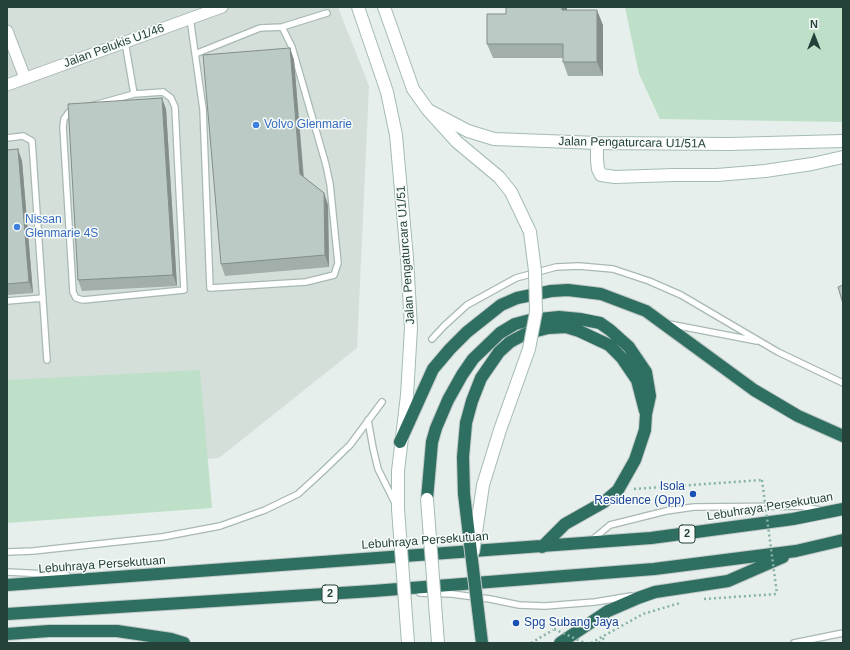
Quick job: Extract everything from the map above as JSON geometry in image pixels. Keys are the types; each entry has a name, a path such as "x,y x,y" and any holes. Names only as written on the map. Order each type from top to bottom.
{"highway":[{"path":"400,442 433,369 467,332 501,306 517,298 551,291 568,290 596,294 625,302 646,311 754,390 798,416 843,436"},
{"path":"427,499 432,442 436,428 448,400 462,374 473,359 500,334 515,324 548,318 570,317 600,323 629,347 646,372 650,396 641,446 618,490 604,502 565,524 542,547"},
{"path":"482,643 464,494 463,457 466,423 472,401 481,378 499,352 510,342 524,334 548,328 566,327 579,331 609,345 622,358 637,380 646,414"},
{"name":"Lebuhraya Persekutuan","path":"7,585 587,544 651,538 792,519 843,509"},
{"name":"2","path":"7,614 373,591 654,569 796,551 843,540"},
{"path":"560,643 608,611 655,592 728,580 796,551"},
{"path":"7,634 49,632 117,632 171,639 184,643"}],"main road":[{"name":"Jalan Pengaturcara U1/51","path":"358,7 387,92 396,135 407,258 411,328 407,395 400,442 398,509 408,643"},
{"path":"384,7 413,89 428,110 457,142 499,177 511,192 530,232 536,271 536,312 529,349 500,430 483,485 472,561"},
{"name":"Jalan Pengaturcara U1/51A","path":"428,110 468,131 494,139 597,143 729,144 843,141"},
{"path":"597,143 598,168 601,175 615,177 717,175 765,171 812,164 843,157"},
{"path":"427,499 438,643"}],"street":[{"name":"Jalan Pelukis U1/46","path":"7,85 222,7"},
{"path":"7,31 26,78"}],"lane":[{"path":"195,54 260,28 282,27 327,13"},
{"path":"190,18 203,109 210,288 306,282 334,275 338,263 329,178 292,47 282,27"},
{"path":"125,42 134,94"},
{"path":"163,92 171,98 175,107 184,290 82,300 76,298 73,292 63,127 64,119 69,112 134,94 163,92"},
{"path":"7,138 23,136 32,140 47,360"},
{"path":"432,339 444,326 468,305 516,278 556,267 579,266 613,270 649,281 681,295 778,352 843,383"},
{"path":"7,301 43,298"},
{"path":"663,322 762,342"},
{"path":"7,552 33,551 162,537 220,526 265,510 298,494 322,472 350,445 382,402"},
{"path":"368,420 378,469 398,509"},
{"path":"587,544 610,526 666,511 687,508 800,506 831,512"},
{"path":"7,572 111,578"},
{"path":"373,591 452,594 490,599 519,605 545,606 595,602 655,592"},
{"path":"794,643 843,633"}],"path":[{"path":"618,490 762,480 778,594 700,600"},
{"path":"591,643 642,614 686,601"},
{"path":"531,643 554,629 585,643"},
{"path":"599,643 609,632"}],"shaded area":[{"path":"7,7 338,7 369,86 357,348 219,458 7,474"}],"green space":[{"path":"625,7 843,7 843,122 660,119 639,74"},
{"path":"200,370 212,508 7,523 7,380"}],"building":[{"path":"506,7 562,7 562,10 597,10 597,62 563,62 563,44 487,44 487,14 506,14"},
{"name":"Volvo Glenmarie","path":"290,48 300,174 324,193 325,255 221,264 203,55"},
{"path":"162,98 173,275 78,280 68,104"},
{"name":"Nissan Glenmarie 4S","path":"18,149 29,282 7,284 7,150"},
{"path":"843,285 843,304 838,287"}],"place":[{"name":"Volvo Glenmarie","path":"256,125"},
{"name":"Nissan Glenmarie 4S","path":"17,227"},
{"name":"Isola Residence (Opp)","path":"693,494"},
{"name":"Spg Subang Jaya","path":"516,623"}]}
